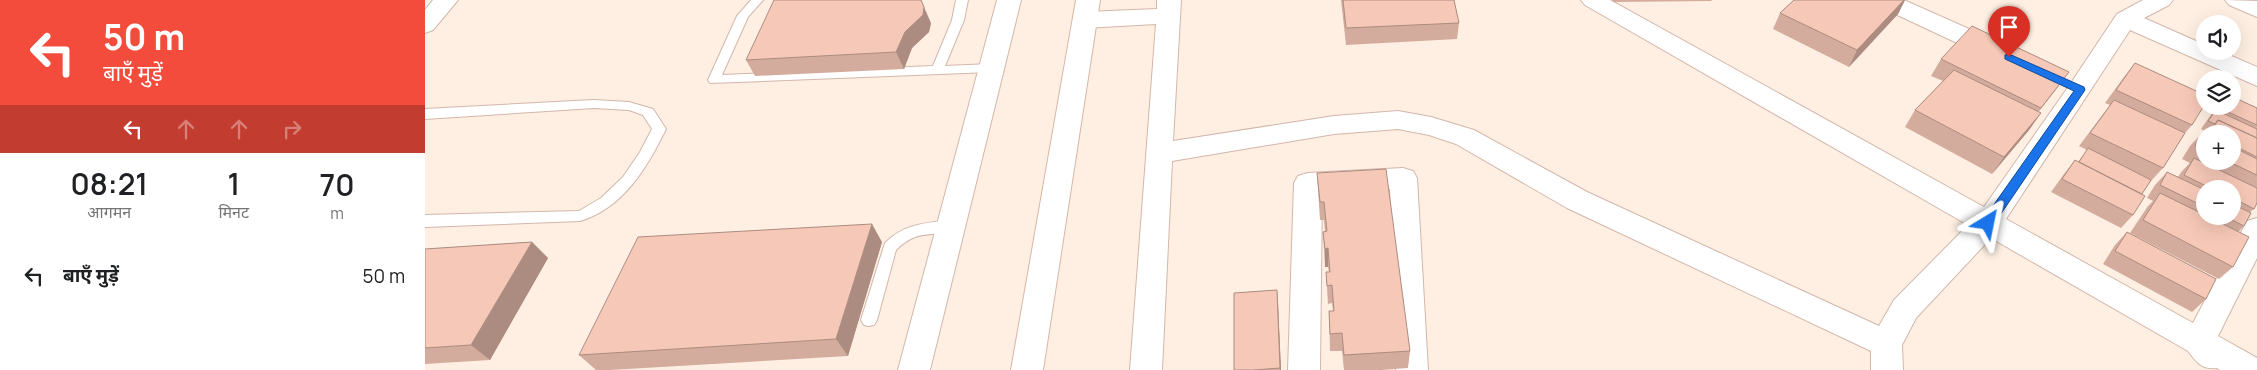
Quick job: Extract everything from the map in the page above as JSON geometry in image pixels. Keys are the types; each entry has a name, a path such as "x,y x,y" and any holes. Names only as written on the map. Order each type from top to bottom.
{"street":[{"path":"914,370 1009,0"},
{"path":"1593,0 2249,370"},
{"path":"1884,0 2017,61"},
{"path":"1160,153 1334,126 1398,120 1431,126 1465,137 1577,200 1886,357 1905,308 1988,223 2071,85 2125,19 2161,0"},
{"path":"2237,0 2257,10"},
{"path":"425,25 437,5"},
{"path":"1027,370 1087,10 1168,8 1146,370"},
{"path":"2125,19 2257,77"},
{"path":"1304,370 1308,183 1403,178 1412,370"},
{"path":"2199,342 2257,229"},
{"path":"2199,342 2219,370"}],"lane":[{"path":"757,0 743,16 714,80 991,68"},
{"path":"937,69 958,20 962,0"},
{"path":"425,114 594,104 629,106 648,112 659,130 648,154 622,188 605,204 588,214 580,216 425,222"},
{"path":"869,320 890,247 899,238 914,230 951,226"}],"building":[{"path":"774,0 921,0 924,7 923,15 905,32 896,52 746,60"},
{"path":"1343,0 1454,0 1459,23 1346,28"},
{"path":"1794,0 1904,0 1857,50 1780,13"},
{"path":"1972,26 2069,72 2041,108 1941,59"},
{"path":"2135,63 2196,91 2196,115 2198,115 2192,125 2116,90"},
{"path":"1954,70 2041,113 2004,157 1915,110"},
{"path":"2114,100 2185,133 2163,168 2090,133"},
{"path":"2241,101 2257,108 2257,125 2235,115 2241,115"},
{"path":"2212,115 2227,115 2257,129 2257,138 2241,131 2241,125 2229,125 2218,120 2215,124 2208,121"},
{"path":"2218,120 2229,125 2215,125"},
{"path":"2241,131 2257,138 2257,157 2241,149"},
{"path":"2088,148 2151,180 2142,194 2079,162"},
{"path":"2241,151 2257,159 2257,175 2241,168"},
{"path":"2194,158 2196,159 2196,170 2219,170 2240,180 2196,181 2184,175"},
{"path":"2075,160 2145,196 2133,215 2062,179"},
{"path":"1386,169 1410,351 1344,355 1342,333 1330,334 1329,311 1334,311 1332,285 1327,286 1326,272 1330,272 1328,248 1325,249 1323,232 1327,231 1324,202 1320,202 1317,173"},
{"path":"2167,172 2196,186 2196,203 2160,185"},
{"path":"2241,180 2257,188 2257,203 2254,209 2241,202"},
{"path":"2160,193 2196,211 2196,225 2225,225 2249,237 2233,267 2143,220"},
{"path":"2241,208 2251,213 2244,226 2241,224"},
{"path":"872,224 836,339 579,355 638,237"},
{"path":"2127,232 2216,279 2206,299 2115,251"},
{"path":"532,242 471,345 425,348 425,249"},
{"path":"1277,290 1280,368 1234,370 1234,293"}],"route":[{"path":"1988,223 2080,90 2009,57"}]}
